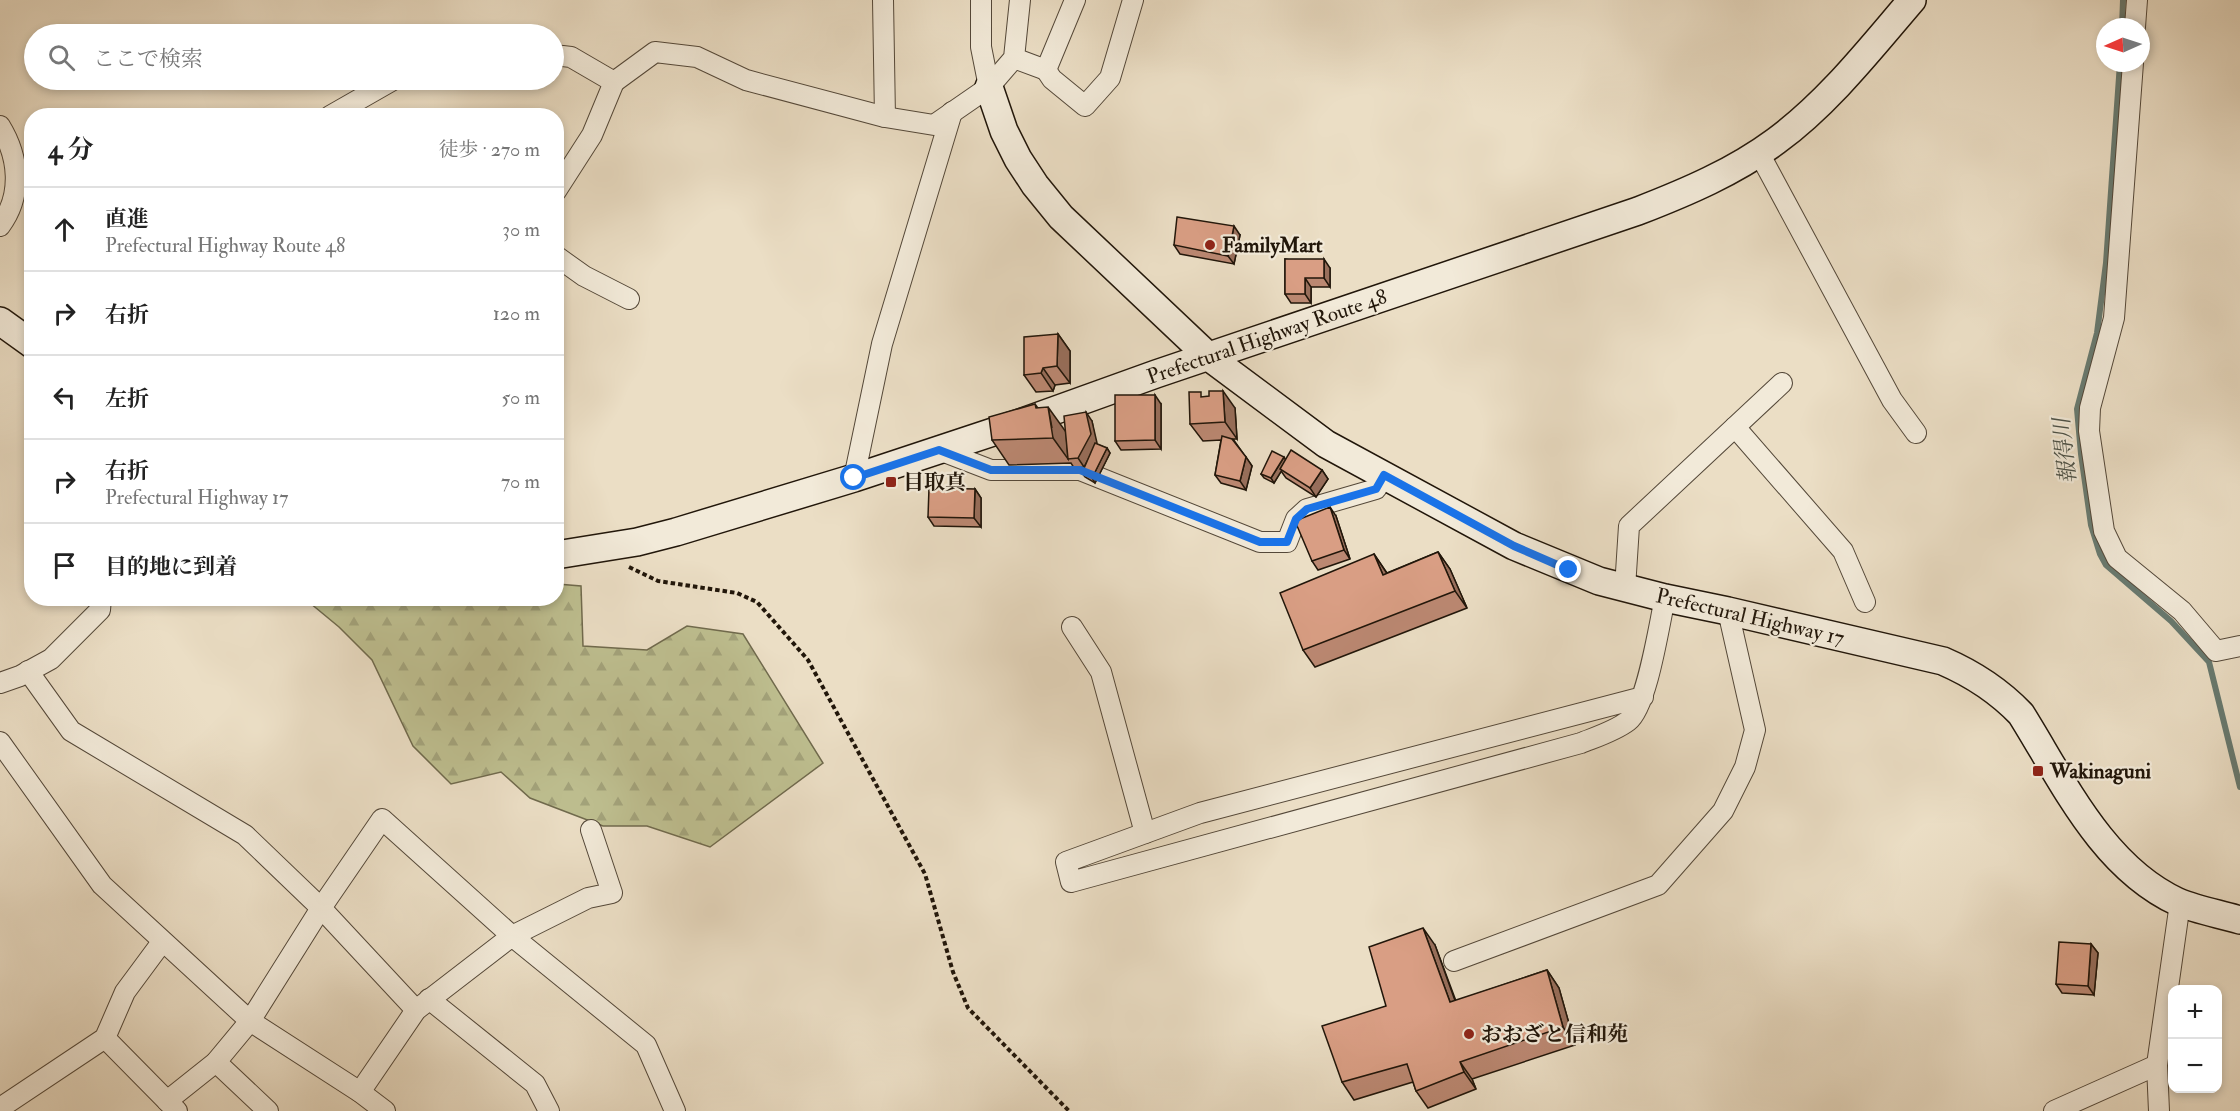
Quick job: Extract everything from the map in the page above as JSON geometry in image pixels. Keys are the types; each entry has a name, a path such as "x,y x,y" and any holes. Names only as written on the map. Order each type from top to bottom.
{"main road":[{"name":"Prefectural Highway Route 48","path":"564,554 600,549 676,532 854,478 1638,211 1696,188 1759,153 1785,134 1834,89 1912,0"},
{"name":"Prefectural Highway 17","path":"988,87 1004,131 1018,159 1041,194 1061,217 1089,246 1209,357 1326,444 1514,546 1579,574 1665,598 1943,661 1987,684 2007,699 2021,714 2092,826 2123,864 2159,891 2180,903 2240,920"},
{"path":"0,321 24,338"}],"street":[{"path":"882,0 885,117"},
{"path":"981,0 981,46 988,87"},
{"path":"564,179 592,135 614,82 655,52 697,57 746,80 885,117 934,125 988,87 1014,58 1020,0"},
{"path":"1046,70 1075,0"},
{"path":"1014,58 1046,70 1052,79 1085,106 1110,78 1133,0"},
{"path":"2136,18 2137,0"},
{"path":"564,56 571,57 614,82"},
{"path":"2132,72 2114,318 2090,408 2089,431 2104,531 2117,558 2182,611 2216,651 2240,646"},
{"path":"344,108 376,90"},
{"path":"854,478 882,344 952,111"},
{"path":"0,126 8,141 17,172 12,205 0,226"},
{"path":"1759,153 1892,400 1916,433"},
{"path":"564,262 584,276 629,299"},
{"path":"1625,588 1629,526 1782,383"},
{"path":"1735,427 1843,551 1865,602"},
{"path":"939,450 991,470 1080,470 1260,542 1273,543 1287,542 1296,519 1307,509 1376,489 1384,475"},
{"path":"1643,697 1200,813 1066,862 1071,882 1581,743 1629,721 1643,697 1665,598"},
{"path":"0,683 51,658 100,610 100,606"},
{"path":"1454,961 1658,885 1723,811 1745,767 1755,730 1728,611"},
{"path":"1072,627 1101,672 1145,833"},
{"path":"28,671 71,731 245,836 422,1004 535,1084 549,1111"},
{"path":"0,742 102,885 250,1021 369,1103 422,1004 512,936 588,898 612,892 591,830"},
{"path":"105,1038 172,1106 216,1062 250,1021 321,908 382,819 512,936 646,1045 675,1111"},
{"path":"2159,1111 2157,1065 2180,903"},
{"path":"1,1109 105,1038 125,992 162,942"},
{"path":"216,1062 268,1111"},
{"path":"2054,1111 2157,1065"}],"path":[{"path":"600,549 634,571 658,581 737,593 756,602 808,660 925,874 953,972 968,1008 1069,1111"}],"green space":[{"path":"564,585 581,586 583,646 647,650 687,626 743,634 823,763 710,847 647,826 603,826 530,798 501,772 451,784 413,746 372,660 339,627 314,606 564,606"}],"building":[{"name":"FamilyMart","path":"1177,217 1234,226 1228,256 1174,245"},
{"path":"1285,259 1324,259 1324,278 1305,278 1305,294 1285,294"},
{"path":"1058,334 1057,366 1043,368 1041,373 1024,375 1024,337"},
{"path":"1209,391 1223,391 1225,422 1190,424 1189,392 1201,392 1201,397 1209,396"},
{"path":"1115,395 1155,395 1155,440 1115,441"},
{"path":"1035,404 1036,408 1048,407 1053,438 992,440 989,417"},
{"path":"1086,412 1091,434 1078,458 1068,459 1064,416"},
{"path":"1222,436 1232,439 1246,457 1240,481 1215,475"},
{"path":"1095,443 1107,448 1092,478 1082,473"},
{"path":"1291,450 1322,470 1310,488 1280,469"},
{"path":"1272,451 1284,457 1271,478 1261,474"},
{"path":"929,488 975,489 974,518 928,517"},
{"path":"1330,507 1344,550 1312,561 1295,521"},
{"path":"1438,552 1455,591 1303,650 1280,593 1374,554 1383,575"},
{"name":"おおざと信和苑","path":"1423,928 1450,1002 1547,970 1563,1027 1460,1062 1464,1072 1416,1091 1407,1064 1342,1082 1322,1026 1386,1006 1369,947"},
{"path":"2059,942 2091,944 2088,986 2056,984"}],"waterway":[{"name":"報得川","path":"2122,18 2123,0"},
{"name":"報得川","path":"2119,72 2106,263 2097,333 2077,409 2091,525 2106,565 2171,621 2209,662 2240,787"}],"place":[{"name":"FamilyMart","path":"1210,245"},
{"name":"目取真","path":"891,482"},
{"name":"Wakinaguni","path":"2038,771"},
{"name":"おおざと信和苑","path":"1469,1034"}],"route":[{"path":"854,478 939,450 991,470 1080,470 1260,542 1273,543 1287,542 1296,519 1307,509 1376,489 1384,475 1514,546 1569,570"}]}
